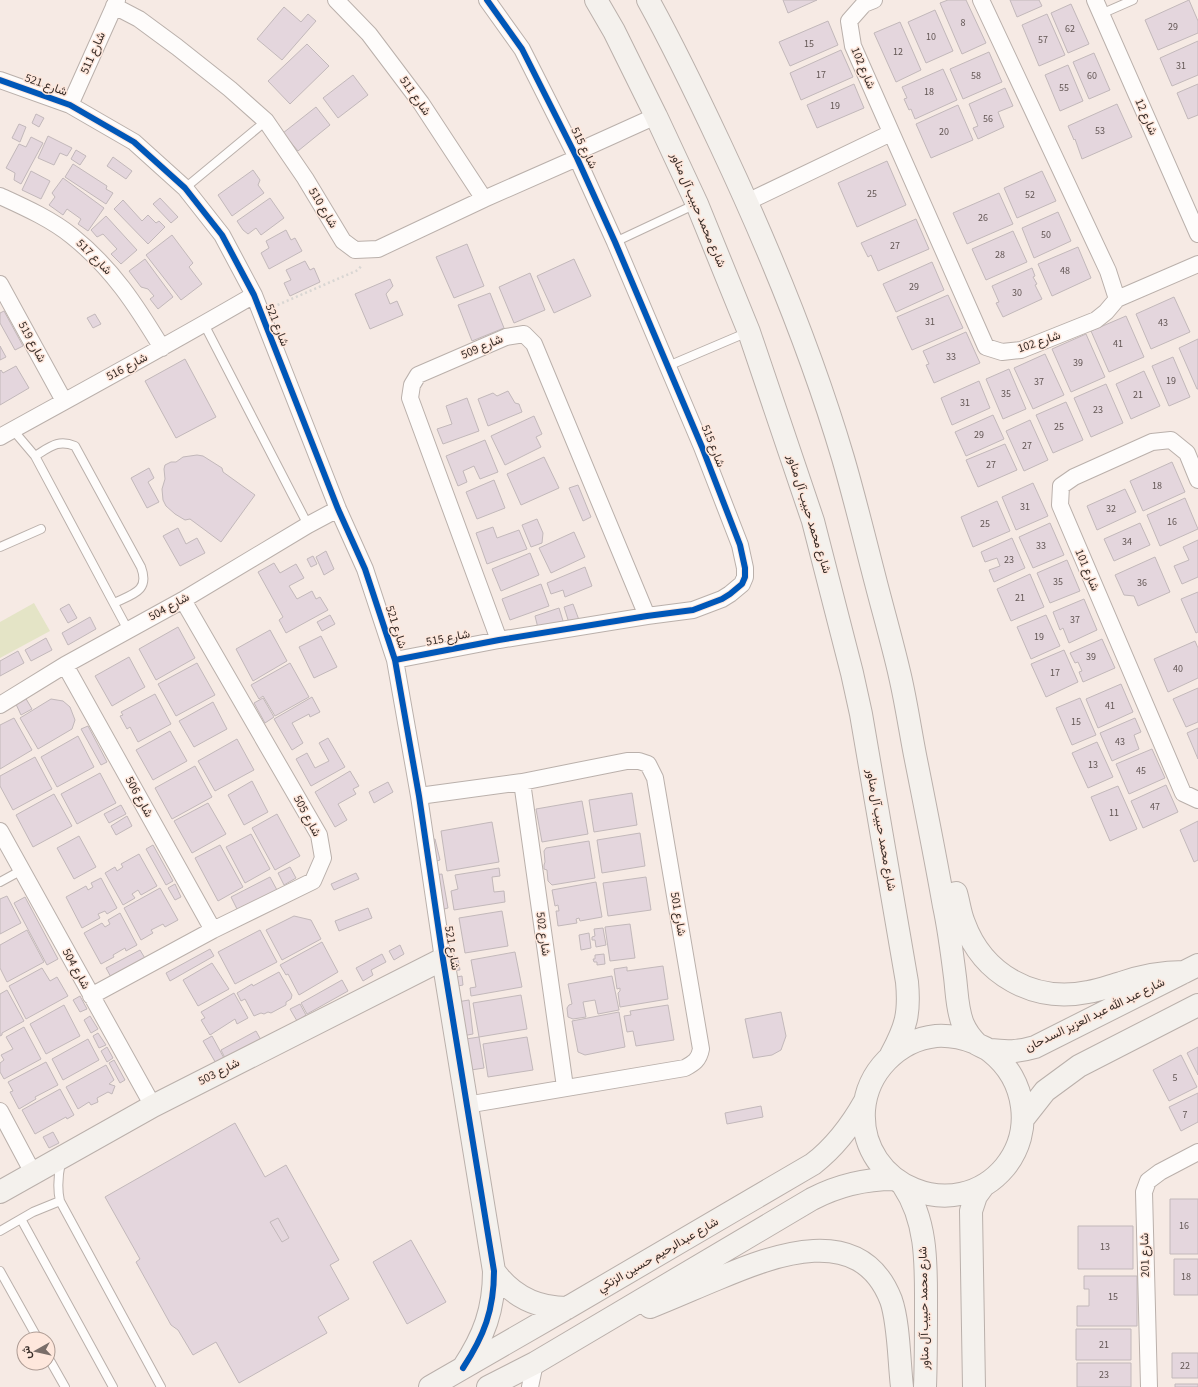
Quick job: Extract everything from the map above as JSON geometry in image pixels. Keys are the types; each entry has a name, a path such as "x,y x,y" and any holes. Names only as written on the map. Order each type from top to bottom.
{"main road":[{"name":"شارع محمد حبيب آل مناور","path":"596,0 614,31 697,204 749,332 813,521 852,672 861,714 903,956 908,995 906,1023 890,1057"},
{"path":"488,1387 535,1363 812,1199 833,1190 878,1179 899,1182 925,1194 942,1196 964,1193 984,1185 1004,1168 1012,1157 1018,1145 1023,1119 1021,1101 1016,1084 1007,1068 968,1033 959,1009 950,935 900,677 844,461 824,400 795,317 747,202 686,70 648,0"},
{"path":"931,834 940,844 946,856 963,922 974,945 992,967 1012,982 1052,994 1076,994 1100,990 1136,979 1191,968"},
{"name":"شارع 521","path":"443,959 494,1271 493,1294 489,1315 479,1341 463,1368"},
{"name":"شارع 503","path":"0,1192 153,1106 443,959"},
{"name":"شارع عبد الله عبد العزيز السدحان","path":"890,1057 912,1042 924,1038 950,1036 963,1038 983,1046 1007,1052 1020,1051 1035,1047 1191,968"},
{"path":"1023,1119 1045,1091 1079,1066 1198,1005"},
{"path":"890,1057 877,1072 868,1090 865,1100 864,1120 869,1143 875,1157 880,1165 899,1182"},
{"name":"شارع عبدالرحيم حسين الزنكي","path":"430,1387 813,1164 828,1152 844,1133 856,1118 865,1100"},
{"name":"شارع محمد حبيب آل مناور","path":"899,1182 911,1198 920,1222 926,1260 925,1387"},
{"path":"974,1387 971,1217 973,1204 984,1185"},
{"path":"577,1337 598,1330 749,1265 772,1258 806,1251 827,1250 839,1252 859,1261 869,1268 877,1276 890,1299 895,1313 902,1387"},
{"name":"شارع 521","path":"494,1271 509,1289 527,1300 547,1307 567,1308"}],"street":[{"name":"شارع 511","path":"336,0 374,40 421,103 484,199"},
{"name":"شارع 515","path":"396,660 499,640 693,610 730,594 742,584 744,577 744,558 740,545 702,447 615,242 576,156 522,49 487,0"},
{"name":"شارع 102","path":"874,0 864,4 849,21 853,46 986,347 1002,352 1022,350 1096,320 1106,312 1117,299"},
{"path":"981,0 1108,271 1117,299 1198,264"},
{"name":"شارع 511","path":"70,105 116,3"},
{"name":"شارع 510","path":"116,3 177,47 230,89 266,122 306,178 343,241 355,250 378,249 576,156 656,116"},
{"name":"شارع 12","path":"1098,7 1198,234"},
{"name":"شارع 521","path":"0,80 70,105 134,142 185,188 222,235 254,295 338,510 365,569 396,660 443,959"},
{"path":"747,202 891,133"},
{"name":"شارع 517","path":"0,196 36,213 72,235 105,266 135,304 162,348"},
{"name":"شارع 519","path":"0,284 64,401"},
{"name":"شارع 516","path":"7,433 162,348 254,295"},
{"name":"شارع 509","path":"499,640 410,398 412,385 418,375 506,337 524,334 534,344 647,616"},
{"name":"شارع 101","path":"1198,480 1186,453 1171,440 1152,442 1074,477 1060,486 1060,505 1183,793 1198,800"},
{"name":"شارع 504","path":"0,705 65,665 183,600 308,525 338,510"},
{"name":"شارع 505","path":"91,996 213,930 313,881 323,858 319,835 183,600"},
{"name":"شارع 506","path":"65,665 213,930"},
{"name":"شارع 501","path":"418,796 522,782 627,761 639,761 648,764 655,778 701,1049 700,1056 695,1063 686,1068 565,1087 466,1105"},
{"name":"شارع 502","path":"522,782 565,1087"},
{"name":"شارع 504","path":"0,831 153,1106"},
{"path":"0,1111 33,1173"},
{"name":"شارع 201","path":"1149,1387 1144,1192 1148,1181 1154,1176 1198,1152"},
{"path":"530,1387 535,1363"}],"lane":[{"path":"1098,7 1133,0"},
{"path":"185,188 266,122"},
{"path":"615,242 697,204"},
{"path":"204,324 308,525"},
{"path":"668,366 749,332"},
{"path":"7,433 35,456 128,630"},
{"path":"35,456 55,444 67,443 75,446 141,567 144,575 144,585 140,590 114,603"},
{"path":"0,547 41,529"},
{"path":"0,882 22,870"},
{"path":"62,1156 58,1177 58,1192 60,1201 161,1387"},
{"path":"0,1231 21,1219 60,1201"},
{"path":"21,1219 113,1387"},
{"path":"0,1271 34,1331"},
{"path":"56,1371 65,1387"}],"path":[{"path":"261,313 358,270 364,262 368,249"}],"green space":[{"path":"34,603 50,631 0,658 0,622"}],"building":[{"path":"783,0 817,0 788,13"},
{"path":"948,0 966,0 986,43 962,54 940,3"},
{"path":"1010,0 1039,0 1042,6 1017,17"},
{"path":"1189,0 1198,21 1198,33 1158,50 1145,20"},
{"path":"1071,4 1089,44 1068,53 1051,13"},
{"path":"284,7 301,22 308,14 316,21 282,60 257,39"},
{"path":"935,10 953,51 926,63 908,22"},
{"path":"1047,14 1065,55 1039,66 1022,25"},
{"path":"828,21 838,45 790,66 779,42"},
{"path":"900,22 921,70 896,82 874,33"},
{"path":"1198,41 1198,75 1172,86 1160,58"},
{"path":"307,44 329,66 290,104 268,81"},
{"path":"841,50 853,77 801,100 790,73"},
{"path":"989,52 1002,82 963,99 950,69"},
{"path":"1094,53 1110,90 1089,99 1073,62"},
{"path":"1068,65 1083,101 1060,111 1045,75"},
{"path":"943,69 957,100 915,119 911,109 909,110 904,99 907,98 902,87"},
{"path":"353,75 368,95 338,118 323,98"},
{"path":"854,84 864,108 817,128 807,105"},
{"path":"1198,84 1198,115 1188,119 1177,93"},
{"path":"1005,88 1013,106 998,112 1004,127 978,139 973,128 978,126 969,104"},
{"path":"1117,104 1132,137 1082,159 1075,139 1074,140 1068,126"},
{"path":"958,105 973,140 931,158 916,124"},
{"path":"316,107 330,125 298,151 283,133"},
{"path":"36,114 44,118 39,127 32,123"},
{"path":"19,124 26,127 20,142 12,138"},
{"path":"48,136 72,148 67,156 60,153 54,165 38,158"},
{"path":"31,137 43,143 21,184 14,180 15,173 6,168 19,144 26,147"},
{"path":"76,150 86,156 80,165 71,159"},
{"path":"113,157 132,171 126,179 107,166"},
{"path":"887,161 906,205 857,227 838,183"},
{"path":"73,164 107,186 106,189 113,193 106,204 65,177"},
{"path":"253,170 260,180 258,185 264,193 232,216 218,195"},
{"path":"31,171 50,181 41,199 22,190"},
{"path":"1042,171 1056,201 1017,218 1004,188"},
{"path":"63,178 104,208 88,231 78,224 81,219 67,209 63,215 49,205 55,197 52,193"},
{"path":"999,193 1013,224 967,244 953,213"},
{"path":"160,198 178,217 171,223 153,204"},
{"path":"270,198 284,218 261,235 256,228 248,234 243,230 237,221"},
{"path":"123,200 142,221 148,215 156,223 159,221 165,227 148,244 114,209"},
{"path":"1058,212 1071,241 1034,258 1022,228"},
{"path":"106,216 137,250 121,264 111,254 117,249 103,234 97,237 91,230"},
{"path":"916,219 929,249 878,271 871,255 868,257 861,243"},
{"path":"286,230 291,240 295,238 302,251 269,269 261,253 269,248 266,241"},
{"path":"1013,231 1027,262 986,280 972,249"},
{"path":"172,235 193,263 189,267 202,284 181,300 146,255"},
{"path":"467,244 484,286 454,298 436,257"},
{"path":"1078,247 1091,278 1052,296 1038,264"},
{"path":"145,259 173,297 158,309 150,299 154,296 148,289 141,287 129,271"},
{"path":"574,259 591,296 554,313 537,276"},
{"path":"305,261 310,270 314,268 320,282 290,296 284,283 291,280 286,270"},
{"path":"932,262 944,290 896,312 883,284"},
{"path":"1032,268 1035,276 1033,277 1037,284 1035,285 1042,299 1003,317 996,303 999,302 992,286"},
{"path":"530,273 545,310 514,323 499,287"},
{"path":"390,279 393,286 386,294 390,304 397,301 403,315 370,329 355,294"},
{"path":"490,293 504,328 472,341 458,305"},
{"path":"948,295 963,328 912,350 897,317"},
{"path":"1174,297 1190,332 1151,349 1136,314"},
{"path":"4,311 23,346 15,350 0,323 0,313"},
{"path":"95,314 101,324 93,328 87,318"},
{"path":"1126,316 1144,357 1109,372 1091,331"},
{"path":"966,332 980,363 934,383 926,365 929,364 923,351"},
{"path":"1086,334 1105,377 1071,392 1052,349"},
{"path":"1198,339 1198,389 1197,389 1179,348"},
{"path":"0,346 6,357 0,360"},
{"path":"1045,354 1064,395 1033,409 1014,368"},
{"path":"1173,357 1190,397 1169,406 1152,366"},
{"path":"185,359 216,417 176,438 145,381"},
{"path":"16,366 29,388 0,405 0,371 1,370 3,373"},
{"path":"1009,369 1026,409 1003,419 986,379"},
{"path":"1144,371 1160,406 1131,419 1116,384"},
{"path":"979,381 990,408 952,425 941,398"},
{"path":"1106,384 1123,423 1091,437 1074,398"},
{"path":"508,391 515,403 519,404 522,412 488,426 478,399 493,393 497,396"},
{"path":"467,398 479,431 443,444 437,429 452,424 446,406"},
{"path":"1066,402 1083,440 1053,453 1036,415"},
{"path":"993,415 1004,439 966,456 955,432"},
{"path":"534,416 542,434 536,437 541,447 505,465 491,436"},
{"path":"1030,420 1048,460 1024,471 1006,431"},
{"path":"485,440 498,472 480,479 474,466 463,471 467,482 458,486 446,456"},
{"path":"1005,444 1017,470 978,487 966,460"},
{"path":"197,455 203,456 222,468 223,472 255,495 221,542 190,519 185,520 175,514 166,506 163,500 162,489 165,479 165,465 171,462 176,462 183,457"},
{"path":"544,457 559,488 521,505 507,474"},
{"path":"1172,462 1185,492 1143,511 1130,481"},
{"path":"149,468 154,478 148,482 159,502 147,508 131,478"},
{"path":"494,480 505,508 477,519 466,492"},
{"path":"1033,483 1048,516 1016,530 1002,497"},
{"path":"578,485 591,517 583,521 569,488"},
{"path":"1125,489 1136,512 1097,530 1087,506"},
{"path":"1185,498 1198,529 1160,546 1147,515"},
{"path":"997,501 1010,531 973,547 961,517"},
{"path":"537,519 543,533 542,543 531,547 522,525"},
{"path":"1050,523 1064,555 1033,568 1019,537"},
{"path":"1140,523 1150,545 1114,561 1104,539"},
{"path":"493,527 497,538 519,530 527,549 487,564 476,533"},
{"path":"178,528 186,544 197,538 205,553 180,566 163,536"},
{"path":"574,532 585,557 551,573 539,548"},
{"path":"1012,538 1025,568 994,582 989,570 1000,566 997,558 985,562 981,552"},
{"path":"1198,540 1198,577 1182,584 1174,566 1189,560 1183,547"},
{"path":"326,551 334,569 324,575 316,557"},
{"path":"530,553 539,575 501,591 492,569"},
{"path":"313,556 317,564 311,567 307,559"},
{"path":"1155,557 1170,592 1138,606 1134,596 1124,595 1115,575"},
{"path":"1067,560 1080,591 1050,603 1037,573"},
{"path":"274,563 280,573 296,564 304,578 289,586 297,599 312,591 316,599 320,597 328,610 286,633 279,620 283,617 258,572"},
{"path":"585,567 592,586 565,597 563,590 551,594 547,583"},
{"path":"1030,574 1044,607 1011,621 997,589"},
{"path":"541,584 549,606 510,620 502,599"},
{"path":"1198,592 1198,632 1196,633 1181,599"},
{"path":"1084,599 1097,630 1069,643 1063,628 1060,630 1053,612"},
{"path":"69,604 77,618 68,623 60,609"},
{"path":"573,604 579,620 569,623 564,607"},
{"path":"559,608 564,624 539,632 535,616"},
{"path":"330,615 335,624 322,631 317,622"},
{"path":"1046,615 1060,646 1031,659 1017,627"},
{"path":"90,617 96,629 68,645 62,633"},
{"path":"178,627 195,658 156,680 139,649"},
{"path":"270,630 287,661 253,681 236,649"},
{"path":"321,636 337,667 314,678 299,647"},
{"path":"46,638 52,650 31,661 25,650"},
{"path":"1102,639 1115,668 1083,682 1079,672 1082,671 1078,662 1075,663 1070,653"},
{"path":"1195,641 1198,648 1198,678 1168,692 1154,659"},
{"path":"1064,650 1078,682 1046,697 1031,664"},
{"path":"18,651 24,663 0,676 0,661"},
{"path":"129,657 145,687 112,706 95,676"},
{"path":"197,663 215,695 176,716 158,684"},
{"path":"290,663 309,697 275,716 263,696 259,699 251,685"},
{"path":"1121,684 1133,712 1098,728 1086,699"},
{"path":"1198,688 1198,722 1186,727 1173,699"},
{"path":"155,694 171,724 138,742 130,727 127,729 120,716 123,715 121,712"},
{"path":"25,697 32,709 21,715 15,702"},
{"path":"312,697 320,712 310,717 309,714 292,723 303,743 292,750 274,719"},
{"path":"263,698 274,717 265,723 254,703"},
{"path":"1080,698 1096,735 1072,745 1056,708"},
{"path":"51,699 63,701 70,707 75,720 72,729 38,749 20,718"},
{"path":"213,702 227,729 194,747 179,721"},
{"path":"14,718 32,750 0,769 0,725"},
{"path":"1135,718 1141,732 1134,735 1139,749 1112,761 1100,733"},
{"path":"88,726 107,762 101,765 81,729"},
{"path":"1198,728 1198,759 1187,733"},
{"path":"170,731 187,761 153,780 136,750"},
{"path":"78,736 94,767 57,787 41,757"},
{"path":"328,738 345,767 311,786 296,759 307,753 315,768 329,761 319,743"},
{"path":"237,739 254,770 215,791 198,761"},
{"path":"1097,742 1113,777 1088,788 1072,753"},
{"path":"1152,749 1165,778 1129,794 1116,764"},
{"path":"35,757 52,789 13,810 0,786 0,776"},
{"path":"195,766 212,797 172,819 155,788"},
{"path":"350,771 359,786 353,789 356,794 338,804 347,820 335,827 315,792"},
{"path":"100,773 116,803 77,824 61,794"},
{"path":"252,781 268,812 244,825 228,795"},
{"path":"388,782 393,792 374,803 369,792"},
{"path":"1166,785 1178,812 1143,828 1131,801"},
{"path":"1118,786 1137,829 1110,841 1091,797"},
{"path":"632,793 637,825 594,832 589,800"},
{"path":"54,794 72,826 33,847 16,815"},
{"path":"582,801 588,834 542,842 536,809"},
{"path":"208,803 226,834 192,853 174,821"},
{"path":"121,805 126,814 109,823 104,814"},
{"path":"277,814 300,856 275,870 252,828"},
{"path":"127,816 132,826 116,835 111,826"},
{"path":"1198,821 1198,860 1194,862 1180,830"},
{"path":"492,822 499,862 447,871 441,831"},
{"path":"640,833 645,866 602,873 597,840"},
{"path":"251,834 270,869 245,883 226,847"},
{"path":"79,836 96,867 74,879 57,848"},
{"path":"435,839 440,860 433,862 428,840"},
{"path":"589,841 595,878 552,885 548,881 547,870 544,869 544,851 546,848"},
{"path":"153,845 173,881 166,885 146,849"},
{"path":"220,845 243,887 218,901 195,858"},
{"path":"139,854 157,886 141,895 138,890 132,894 135,898 123,905 105,873 115,867 117,871 123,867 121,864"},
{"path":"290,867 296,878 284,885 278,873"},
{"path":"499,868 500,876 492,877 494,892 504,891 505,902 454,910 451,891 458,889 455,875"},
{"path":"356,873 359,879 334,890 331,884"},
{"path":"442,874 448,908 440,910 434,875"},
{"path":"270,877 277,890 239,913 231,897"},
{"path":"646,877 651,910 608,916 603,883"},
{"path":"101,878 117,908 107,914 105,911 98,914 100,918 82,928 66,897 86,886 88,890 93,887 91,883"},
{"path":"596,882 602,917 580,921 579,918 576,919 577,923 558,926 556,911 559,911 558,905 555,906 552,890"},
{"path":"175,884 181,897 175,900 168,888"},
{"path":"160,888 178,920 165,927 163,924 151,930 153,933 141,940 124,908"},
{"path":"7,896 21,923 0,934 0,899"},
{"path":"25,897 58,959 47,965 14,903"},
{"path":"368,908 372,918 339,931 335,921"},
{"path":"502,911 508,946 465,953 459,918"},
{"path":"120,913 137,945 126,951 125,948 113,955 114,957 101,964 84,933 102,923 105,927 110,924 108,920"},
{"path":"294,916 311,920 321,939 282,960 266,930"},
{"path":"630,924 635,958 610,961 605,927"},
{"path":"603,928 606,945 596,947 595,940 592,940 592,937 595,936 594,929"},
{"path":"27,930 44,962 7,982 0,968 0,945"},
{"path":"260,930 277,962 235,984 218,952"},
{"path":"589,933 591,948 581,950 579,935"},
{"path":"322,942 338,972 299,995 288,974 286,975 280,965"},
{"path":"400,945 404,954 394,960 389,951"},
{"path":"210,949 214,956 170,981 166,973"},
{"path":"140,950 146,960 112,979 106,968"},
{"path":"515,952 522,987 471,996 470,988 476,987 471,960"},
{"path":"382,954 386,962 371,970 373,975 363,981 356,968"},
{"path":"604,954 605,964 597,965 597,962 594,962 593,959 595,959 595,955"},
{"path":"458,958 460,970 449,971 448,959"},
{"path":"212,963 229,989 198,1006 183,980"},
{"path":"663,966 668,999 620,1007 618,993 620,988 617,989 614,969 627,967 627,971"},
{"path":"42,968 50,981 57,977 68,996 26,1019 9,986"},
{"path":"279,972 292,995 291,999 286,1002 286,1005 271,1013 261,1013 254,1016 245,999 241,1001 237,993 252,984 253,986"},
{"path":"462,976 463,985 453,987 451,978"},
{"path":"612,976 619,1010 598,1014 595,1000 583,1002 586,1017 573,1019 568,1017 567,1008 572,1004 568,984"},
{"path":"342,980 348,991 307,1014 301,1003"},
{"path":"7,990 24,1021 2,1033 0,1036 0,994"},
{"path":"234,993 248,1018 237,1024 235,1019 210,1035 201,1020 205,1018 201,1012"},
{"path":"521,995 527,1029 479,1037 473,1003"},
{"path":"80,996 87,1009 80,1012 73,1000"},
{"path":"469,1000 473,1034 462,1036 457,1002"},
{"path":"300,1004 306,1015 297,1021 290,1009"},
{"path":"64,1005 80,1036 46,1054 30,1024"},
{"path":"668,1005 674,1040 636,1046 633,1031 627,1032 624,1016 631,1015 630,1011"},
{"path":"619,1012 625,1047 585,1055 578,1052 572,1021"},
{"path":"781,1012 786,1036 781,1050 772,1055 753,1058 745,1019"},
{"path":"90,1016 98,1029 91,1033 84,1020"},
{"path":"24,1027 41,1059 4,1079 0,1072 0,1063 4,1060 1,1055 13,1049 6,1037"},
{"path":"256,1031 261,1040 226,1060 221,1050"},
{"path":"98,1033 106,1045 99,1048 93,1036"},
{"path":"212,1036 225,1060 217,1065 203,1041"},
{"path":"479,1037 484,1068 471,1070 466,1039"},
{"path":"527,1037 533,1070 488,1077 483,1044"},
{"path":"88,1039 99,1060 63,1080 52,1059"},
{"path":"107,1047 113,1058 107,1062 101,1051"},
{"path":"1198,1047 1198,1075 1187,1053"},
{"path":"1181,1055 1197,1087 1169,1101 1153,1070"},
{"path":"114,1060 125,1080 120,1083 109,1063"},
{"path":"46,1062 58,1085 35,1097 36,1099 19,1109 10,1092 13,1091 8,1082"},
{"path":"106,1065 114,1080 109,1084 115,1086 112,1094 108,1092 97,1098 98,1102 91,1105 89,1102 78,1109 66,1087"},
{"path":"60,1089 74,1115 67,1119 66,1117 35,1134 22,1110"},
{"path":"1198,1093 1198,1122 1181,1131 1169,1107"},
{"path":"761,1106 763,1117 727,1124 725,1113"},
{"path":"235,1123 265,1177 286,1165 339,1260 330,1265 349,1299 318,1317 327,1333 239,1383 216,1342 193,1355 178,1330 171,1325 136,1262 140,1259 105,1197"},
{"path":"53,1132 59,1143 49,1148 43,1137"},
{"path":"1170,1199 1198,1199 1198,1254 1170,1254"},
{"path":"278,1218 289,1238 282,1242 270,1222"},
{"path":"1078,1226 1133,1226 1133,1269 1078,1269"},
{"path":"411,1240 446,1302 407,1324 373,1262"},
{"path":"1174,1259 1198,1259 1198,1295 1174,1295"},
{"path":"1084,1276 1137,1276 1137,1326 1077,1326 1077,1306 1089,1306 1089,1289 1084,1289"},
{"path":"1076,1329 1131,1329 1131,1360 1076,1360"},
{"path":"1172,1353 1198,1353 1198,1378 1172,1378"},
{"path":"1077,1363 1131,1363 1131,1387 1077,1387"},
{"path":"1175,1384 1198,1384 1198,1387 1175,1387"}],"cycle path":[{"path":"395,660 499,640 693,610 722,599 730,594 742,584 745,577 745,568 740,545 702,447 615,242 577,158 522,49 487,0"},
{"path":"0,80 70,105 134,142 185,188 222,235 254,295 338,509 365,569 395,660 419,796 443,959 494,1271 494,1285 490,1310 477,1345 463,1368"}]}
